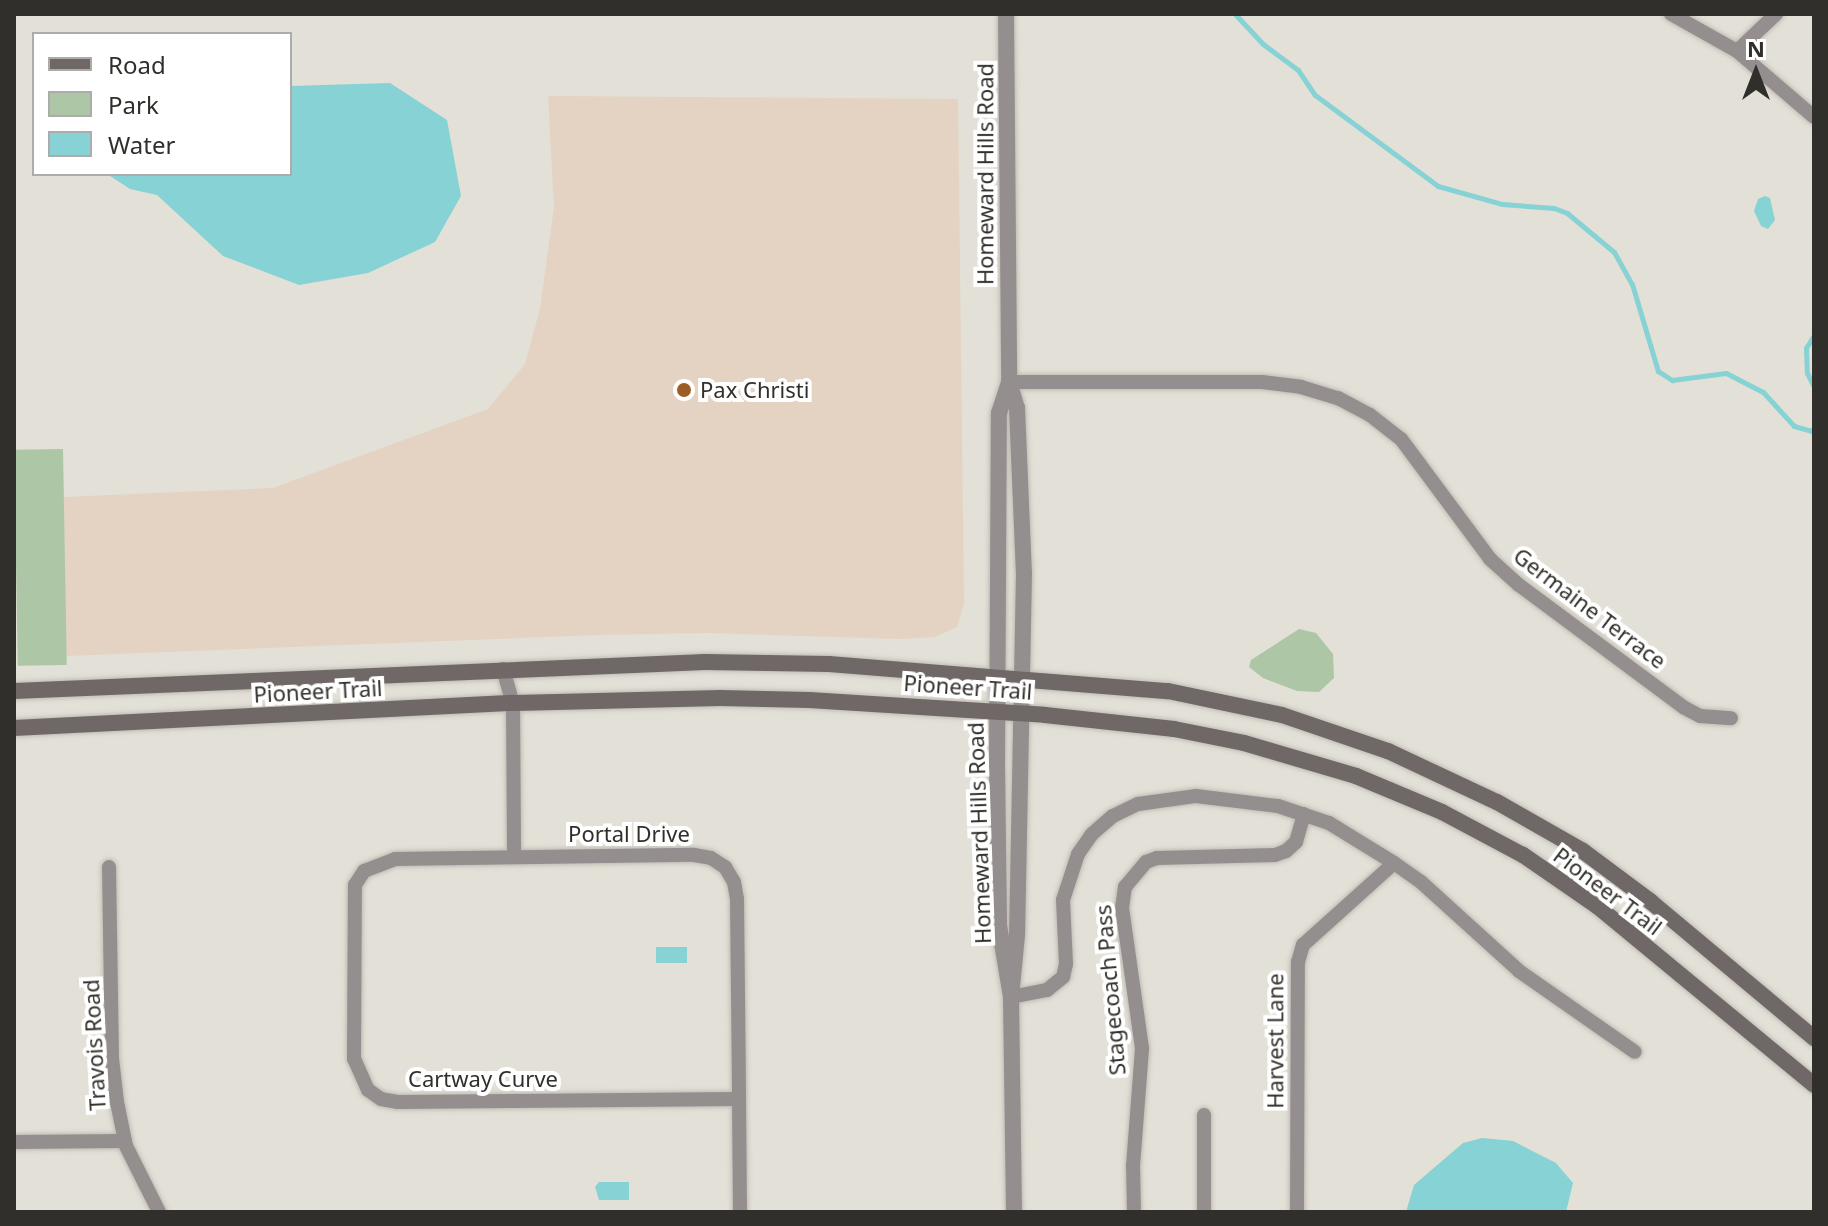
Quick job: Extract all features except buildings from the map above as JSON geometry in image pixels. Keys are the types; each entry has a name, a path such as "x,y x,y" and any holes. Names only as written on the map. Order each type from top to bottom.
{"main road":[{"name":"Pioneer Trail","path":"14,691 736,662 829,664 1168,691 1282,715 1388,751 1445,775 1583,851 1650,901 1814,1038"},
{"name":"Pioneer Trail","path":"14,728 513,703 720,698 1022,713 1132,723 1244,743 1356,776 1442,812 1523,855 1597,906 1814,1085"}],"street":[{"name":"Homeward Hills Road","path":"1006,14 1009,382 1017,408 1019,447 1023,678 1017,935 1011,997 1014,1212"},
{"path":"1671,14 1737,51 1814,117"},
{"path":"1737,51 1776,14"},
{"name":"Homeward Hills Road","path":"1009,382 999,413 998,711 999,925 1011,997"},
{"name":"Germaine Terrace","path":"1009,382 1262,382 1301,387 1338,398 1370,415 1401,439 1490,559 1519,585 1683,707 1700,716 1731,718"},
{"path":"503,669 513,703 514,857"},
{"path":"1011,997 1047,990 1063,977 1066,964 1063,900 1068,876 1092,834 1113,816 1138,804 1196,796 1252,800 1304,814 1349,834 1394,863 1421,882 1519,971 1635,1052"},
{"name":"Stagecoach Pass","path":"1134,1212 1133,1166 1142,1048 1122,908 1125,887 1146,862 1157,858 1275,855 1286,851 1296,842 1304,814"},
{"name":"Portal Drive","path":"514,857 694,855 711,858 725,867 734,882 737,899 740,1212"},
{"name":"Cartway Curve","path":"514,857 395,859 364,871 355,885 354,1059 368,1090 381,1099 398,1102 739,1099"},
{"name":"Harvest Lane","path":"1297,1212 1298,962 1303,945 1394,863"},
{"name":"Travois Road","path":"109,867 112,1058 125,1141 159,1212"},
{"path":"1204,1115 1204,1212"},
{"path":"14,1142 125,1141"}],"shaded area":[{"path":"548,96 958,99 964,604 957,627 935,637 899,639 708,633 596,635 65,656 64,497 273,488 488,409 525,364 540,309 554,207"}],"green space":[{"path":"63,449 67,665 18,666 14,450"},
{"path":"1299,629 1316,633 1333,654 1334,678 1319,692 1297,691 1263,678 1249,667 1251,660"}],"water":[{"path":"390,83 447,120 461,196 435,242 368,273 299,285 223,256 157,195 130,189 110,176 292,176 292,86"},
{"path":"1765,196 1770,198 1775,220 1768,229 1761,226 1754,211 1758,199"},
{"path":"656,947 687,947 687,963 656,963"},
{"path":"1482,1138 1513,1141 1556,1163 1573,1183 1566,1212 1406,1212 1414,1185 1463,1143"},
{"path":"599,1182 629,1182 629,1200 599,1200 595,1187"}],"waterway":[{"path":"1235,14 1263,44 1298,70 1315,95 1438,186 1502,204 1554,208 1567,213 1614,252 1632,284 1658,371 1672,380 1726,373 1763,392 1794,426 1811,431 1814,428"},
{"path":"1814,335 1806,348 1807,373 1814,387"}],"place":[{"name":"Pax Christi","path":"684,390"}]}
